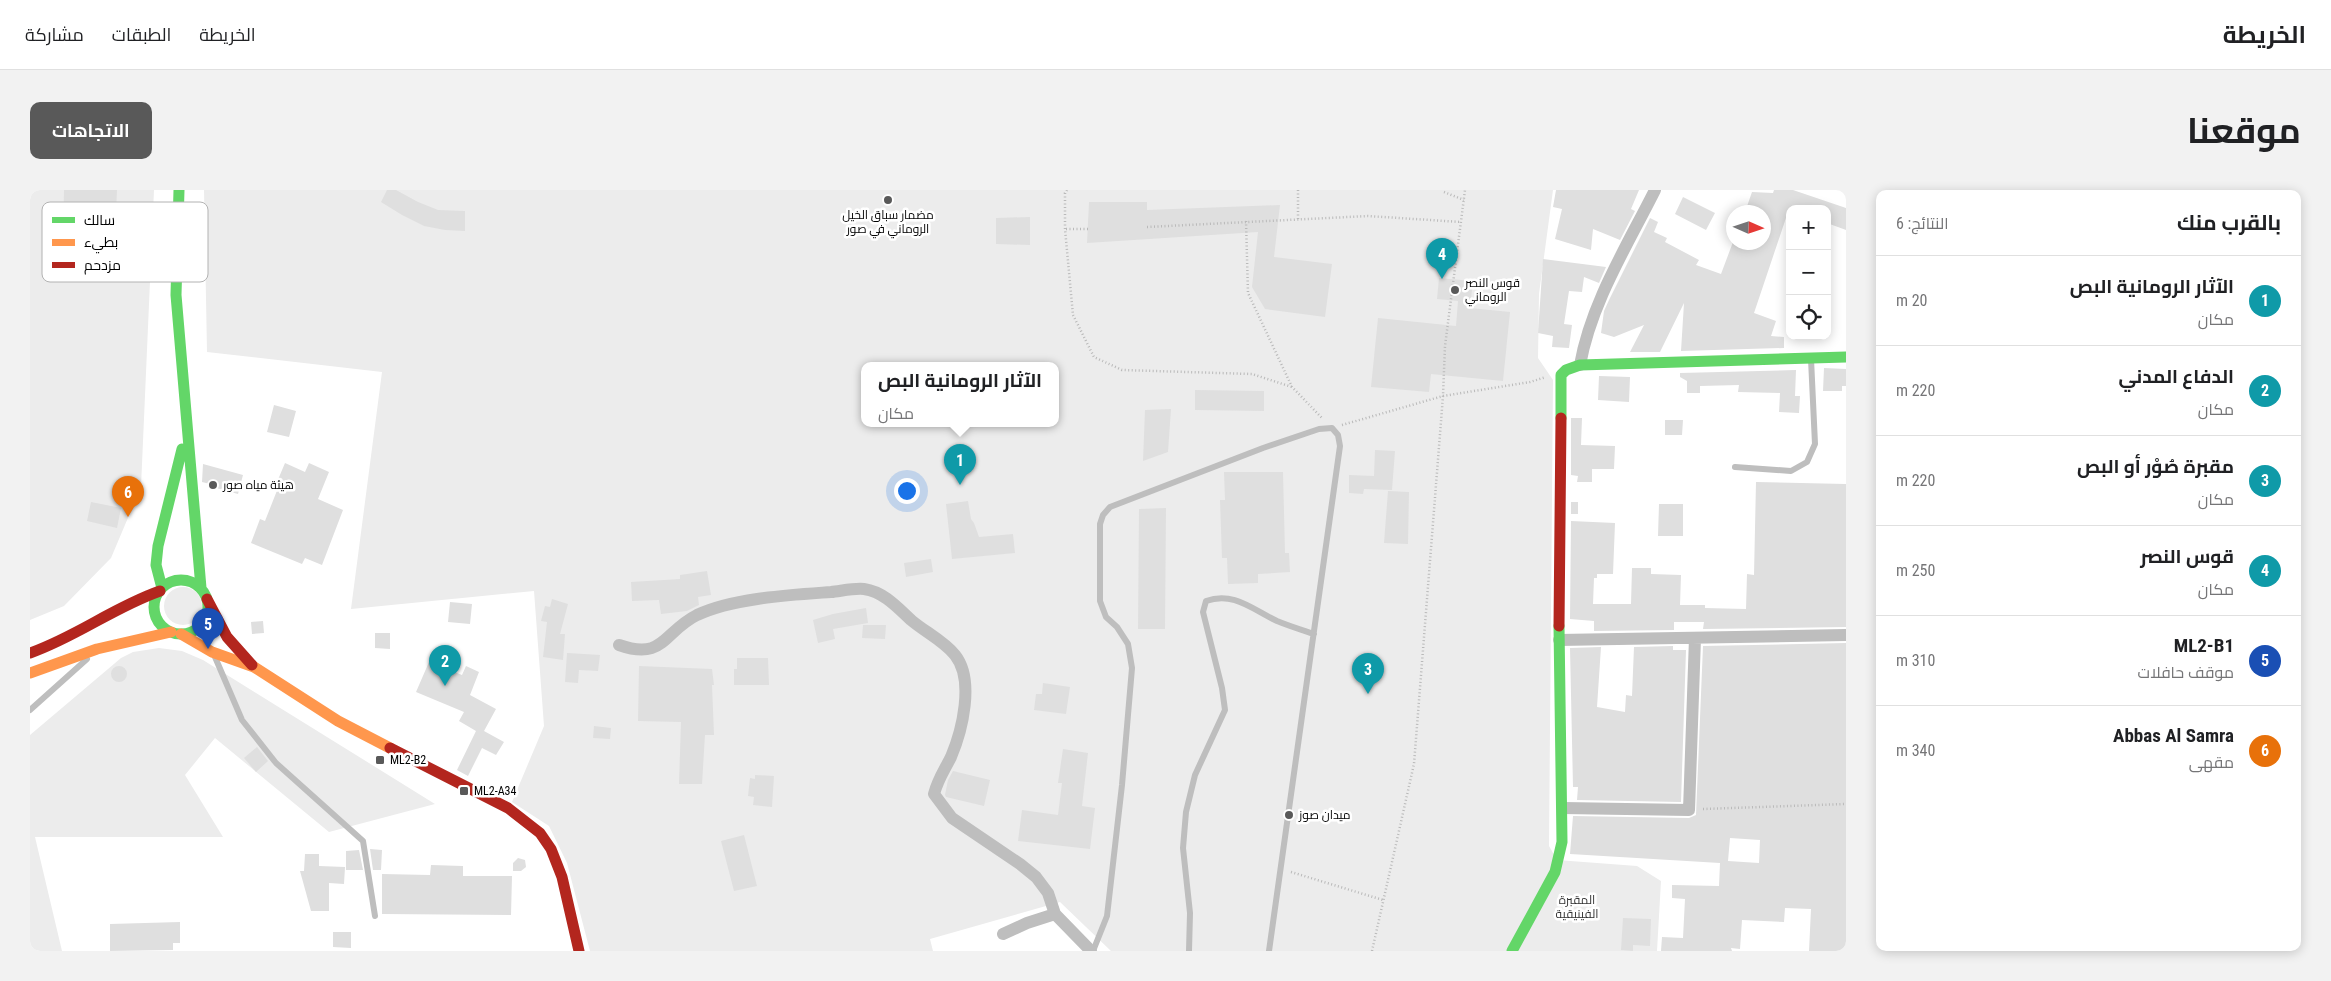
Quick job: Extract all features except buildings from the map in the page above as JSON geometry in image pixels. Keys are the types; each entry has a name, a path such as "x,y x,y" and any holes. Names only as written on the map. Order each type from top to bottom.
{"main road":[{"path":"176,282 186,431 201,588 227,637 254,667"},
{"path":"1512,951 1555,872 1560,853 1563,808 1560,640 1561,375 1566,370 1580,365 1846,357"},
{"path":"186,431 178,473 158,546 156,565 161,590 155,600 157,619 176,633 212,652 254,667 338,721 500,804 528,821 544,836 555,856 580,951"},
{"path":"30,653 62,641 127,603 161,590 177,580 186,580 201,588"},
{"path":"30,673 97,649 193,631 203,623 208,612 207,599"}],"street":[{"path":"1580,365 1585,340 1605,289 1655,190"},
{"path":"619,646 636,652 648,651 660,644 684,622 699,614 740,603 776,597 864,589 885,596 955,655 963,671 965,702 962,719 951,757 938,778 934,794 952,818 1036,877 1048,893 1055,914 1092,951"},
{"path":"1560,640 1846,635"},
{"path":"1563,808 1689,810 1696,638"},
{"path":"1003,934 1037,919 1055,914"}],"lane":[{"path":"1735,467 1791,470 1807,462 1815,444 1810,357"},
{"path":"1092,951 1106,916 1122,786 1132,668 1128,644 1117,627 1106,617 1100,601 1099,535 1103,515 1110,507 1263,448 1319,429 1332,428 1338,436 1340,446 1279,868 1269,951"},
{"path":"1189,951 1190,913 1182,848 1186,812 1194,775 1225,710 1222,688 1203,612 1206,601 1218,596 1235,598 1278,621 1314,634"},
{"path":"30,710 97,649"},
{"path":"212,652 228,684 242,720 270,756 363,841 375,916"}],"path":[{"path":"1067,190 1065,192 1066,229 1073,315 1094,357 1122,370 1252,374 1292,387"},
{"path":"1298,190 1298,219"},
{"path":"1372,951 1414,764 1443,396 1445,346 1465,190"},
{"path":"1444,192 1464,200"},
{"path":"1147,227 1368,216 1461,222"},
{"path":"1246,221 1248,293 1292,387 1332,428 1443,396 1530,382 1566,370"},
{"path":"1066,229 1089,229"},
{"path":"1689,810 1846,804"},
{"path":"1279,868 1383,900"}],"green space":[{"path":"30,190 154,190 153,202 42,202 42,282 150,282 141,487 111,558 64,606 30,620"},
{"name":"المقبرة الفينيقية","path":"204,190 1553,190 1539,294 1538,358 1553,380 1549,846 1557,860 1637,866 1661,881 1657,951 1111,951 1060,902 930,939 933,951 590,951 567,863 549,826 512,802 544,726 534,591 351,609 382,372 207,352 206,282 208,282 208,202 204,202"},
{"path":"183,587 196,593 202,606 196,619 183,625 170,619 164,606 170,593"},
{"path":"159,648 182,651 203,660 435,804 329,832 215,738 185,775 223,837 35,837 62,951 30,951 30,735 121,658 133,652"}],"traffic: fast":[{"path":"179,190 179,202"},
{"path":"176,282 201,588"},
{"path":"1561,418 1561,375 1566,370 1580,365 1846,357"},
{"path":"162,588 156,565 158,546 182,449"},
{"path":"181,580 191,582 200,588 206,597 208,607 206,617 200,626 191,632 181,634 171,632 162,626 156,617 154,607 156,597 162,588 171,582 181,580"},
{"path":"1512,951 1555,872 1562,842 1559,626"}],"traffic: slow":[{"path":"30,673 97,649 171,632"},
{"path":"181,634 212,652 254,667 338,721 390,748"}],"traffic: jam":[{"path":"1559,626 1561,418"},
{"path":"30,653 63,639 127,605 160,591"},
{"path":"207,599 227,637 252,665"},
{"path":"390,748 508,808 540,833 551,849 562,877 579,951"}],"place":[{"name":"مضمار سباق الخيل الروماني في صور","path":"888,200"},
{"name":"قوس النصر","path":"1442,279"},
{"name":"قوس النصر الروماني","path":"1455,290"},
{"name":"هيئة مياه صور","path":"213,485"},
{"name":"الآثار الرومانية البص","path":"960,485"},
{"name":"Abbas Al Samra","path":"128,517"},
{"name":"ML2-B1","path":"208,649"},
{"name":"الدفاع المدني","path":"445,686"},
{"name":"مقبرة صُوْر أو البص","path":"1368,694"},
{"name":"ML2-B2","path":"380,760"},
{"name":"ML2-A34","path":"464,791"},
{"name":"ميدان صوز","path":"1289,815"}]}
